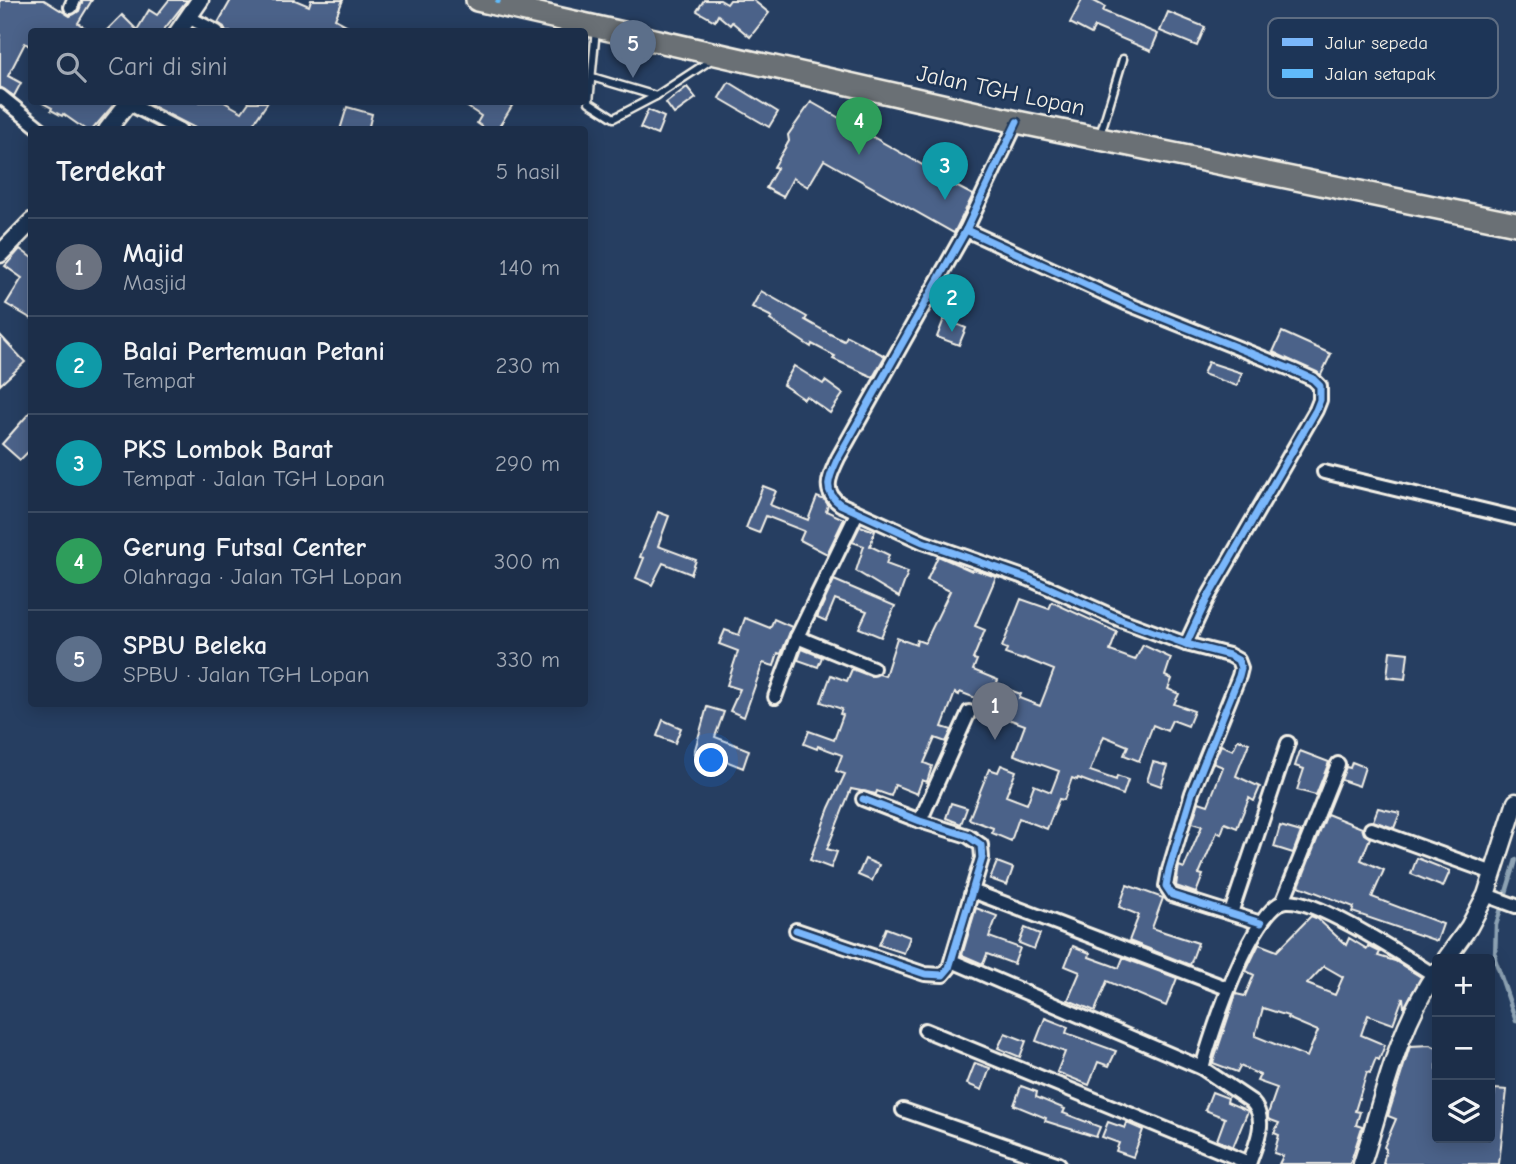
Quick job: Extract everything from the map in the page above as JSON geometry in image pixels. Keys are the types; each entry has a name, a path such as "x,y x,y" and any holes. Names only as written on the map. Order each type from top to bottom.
{"highway":[{"name":"Jalan TGH Lopan","path":"491,1 1017,122 1516,224"}],"street":[{"path":"181,28 200,0"},
{"path":"188,17 209,28"},
{"path":"0,96 37,126"},
{"path":"110,126 127,105"},
{"path":"134,105 173,126"},
{"path":"1017,122 966,230 849,437 827,486 831,497 857,513 923,542 1029,579 1121,620 1186,644 1237,658 1241,672 1192,793 1166,886 1172,895 1261,923"},
{"path":"0,254 28,224"},
{"path":"966,230 1128,304 1293,370 1313,379 1320,386 1320,400 1316,410 1207,599 1186,644"},
{"path":"1324,472 1516,518"},
{"path":"775,697 797,636 857,513"},
{"path":"797,636 873,668"},
{"path":"920,821 969,712"},
{"path":"1231,913 1288,743"},
{"path":"1202,1068 1227,988 1261,923 1272,909 1283,901 1338,764"},
{"path":"796,930 932,975 945,973 952,961 982,858 981,845 968,836 863,799"},
{"path":"1449,954 1490,896 1493,873 1516,802"},
{"path":"1371,829 1493,873"},
{"path":"972,891 1227,988"},
{"path":"1490,896 1513,905"},
{"path":"1283,901 1298,901 1327,912 1432,971"},
{"path":"925,1030 1249,1163 1260,1126 1257,1107 1202,1068 952,961"},
{"path":"1362,1164 1407,1027 1432,980"},
{"path":"904,1110 1059,1164"}],"lane":[{"path":"596,27 590,103 614,118 656,96 719,54"},
{"path":"1099,137 1123,59"},
{"path":"592,77 656,96"}],"building":[{"path":"0,0 44,0 70,16 79,11 83,0 92,0 78,23 85,28 28,28 28,45 25,43 8,76 21,83 14,96 0,87"},
{"path":"169,0 187,0 165,28 138,28 149,10 157,15"},
{"path":"231,0 295,0 309,6 311,0 343,0 335,19 352,28 224,28 218,23"},
{"path":"704,0 720,0 727,4 730,0 753,0 769,13 750,37 732,22 730,25 718,15 715,21 697,11"},
{"path":"1082,0 1092,0 1105,7 1103,11 1158,34 1151,51 1095,27 1091,34 1070,23"},
{"path":"1168,12 1205,27 1197,46 1160,31"},
{"path":"122,15 135,28 109,28"},
{"path":"729,82 778,112 769,127 719,98"},
{"path":"687,87 696,98 674,114 666,103"},
{"path":"811,102 973,195 954,233 824,160 808,187 793,178 783,197 766,188 789,141 788,135"},
{"path":"46,105 113,105 95,126 80,126 63,114 62,116 51,110"},
{"path":"150,105 229,105 242,112 247,105 266,105 252,126 191,126"},
{"path":"464,105 512,106 500,126 481,126 477,123 481,116"},
{"path":"347,107 372,114 369,126 341,126"},
{"path":"648,110 664,117 657,135 640,128"},
{"path":"20,249 28,255 28,317 6,304 22,278 5,266"},
{"path":"761,291 807,317 805,320 830,334 844,341 847,336 885,356 873,377 833,359 835,356 812,344 811,347 770,320 772,317 752,307"},
{"path":"944,319 966,328 959,345 937,337"},
{"path":"1282,332 1331,354 1321,375 1273,352"},
{"path":"0,335 25,362 0,385"},
{"path":"1208,362 1242,373 1237,386 1203,374"},
{"path":"794,366 823,384 825,381 843,394 830,413 806,396 804,399 783,385"},
{"path":"28,415 28,452 20,460 2,444"},
{"path":"763,486 776,491 770,505 808,520 817,497 825,500 828,505 826,511 844,519 827,554 800,540 804,531 766,516 759,533 746,528"},
{"path":"658,512 669,516 658,546 696,560 691,574 663,563 652,585 636,578 644,558 640,557"},
{"path":"860,526 875,531 870,546 889,555 886,564 908,572 899,597 856,571 864,546 852,542"},
{"path":"938,556 972,571 973,569 996,577 975,626 985,630 973,659 977,660 973,670 998,680 996,685 1021,694 1019,698 1040,706 1054,670 1005,654 1007,649 1002,647 1021,599 1049,609 1052,602 1117,632 1110,651 1135,660 1143,645 1171,658 1165,676 1172,679 1168,689 1179,694 1174,704 1194,711 1188,726 1172,720 1167,731 1153,725 1139,761 1124,755 1128,746 1104,736 1090,771 1116,780 1117,776 1128,780 1123,795 1072,778 1064,800 1059,799 1047,829 1019,818 1011,841 992,833 993,828 969,819 989,769 998,772 1001,765 1016,771 1006,796 1027,804 1034,785 1051,792 1059,771 1014,755 1025,725 983,710 986,702 960,692 959,695 955,693 942,727 952,730 946,742 935,738 924,763 932,766 927,782 922,780 917,794 895,785 891,796 877,791 876,794 851,789 827,849 837,852 831,868 810,860 845,774 836,771 842,755 804,744 809,731 834,740 843,715 840,714 842,709 821,702 831,675 847,681 852,669 870,676 885,676 897,638 916,645 917,640 925,643 950,591 927,580"},
{"path":"834,580 895,606 881,637 859,628 867,611 835,599 826,621 817,617"},
{"path":"745,618 770,628 774,619 792,627 774,666 763,663 744,717 730,711 740,689 727,685 738,651 719,644 725,630 739,635"},
{"path":"802,649 822,657 818,667 798,660"},
{"path":"1390,651 1408,653 1405,679 1387,677"},
{"path":"707,707 724,712 715,737 749,750 743,768 711,755 711,758 694,753"},
{"path":"663,720 681,728 675,743 657,736"},
{"path":"1238,739 1249,743 1236,776 1260,787 1254,801 1249,798 1237,828 1225,823 1221,834 1217,832 1199,874 1203,875 1196,893 1176,886 1179,866 1184,868 1202,826 1192,823 1199,802 1208,805 1223,767 1213,763 1221,745 1233,750"},
{"path":"1300,751 1329,762 1316,795 1297,790 1304,769 1295,766"},
{"path":"1153,762 1168,766 1161,786 1147,781"},
{"path":"1352,762 1365,767 1359,786 1341,780 1346,767 1350,768"},
{"path":"951,803 967,808 961,824 946,818"},
{"path":"1378,808 1400,813 1394,828 1373,821"},
{"path":"1327,814 1362,828 1364,834 1370,838 1361,860 1384,870 1372,897 1443,924 1437,941 1352,912 1354,907 1299,886"},
{"path":"1280,826 1301,832 1293,853 1274,847"},
{"path":"1417,858 1450,871 1443,887 1411,874"},
{"path":"865,859 879,865 872,881 858,875"},
{"path":"997,862 1013,868 1007,885 990,879"},
{"path":"1127,885 1163,898 1152,928 1198,943 1190,965 1129,941 1139,915 1119,907"},
{"path":"976,908 997,916 989,937 1020,948 1014,964 987,954 983,964 962,955"},
{"path":"1311,916 1318,919 1346,945 1349,938 1367,949 1368,946 1380,952 1378,956 1395,961 1421,977 1404,1008 1403,997 1393,1024 1368,1015 1361,1035 1385,1045 1379,1060 1376,1058 1370,1073 1367,1072 1355,1111 1360,1112 1356,1125 1362,1127 1350,1164 1279,1164 1283,1156 1274,1153 1279,1135 1274,1133 1279,1123 1268,1119 1277,1088 1257,1081 1260,1075 1240,1066 1237,1072 1213,1063 1236,994 1245,996 1254,975 1246,971 1259,944 1277,951","holes":["1324,966 1343,977 1335,995 1307,984","1263,1008 1288,1016 1287,1018 1318,1031 1307,1057 1255,1036"]},
{"path":"886,928 910,937 904,953 879,945"},
{"path":"1025,928 1040,934 1034,949 1019,943"},
{"path":"1073,946 1090,953 1089,957 1119,968 1123,958 1177,978 1166,1006 1107,981 1095,1011 1068,1000 1080,972 1065,966"},
{"path":"1045,1018 1068,1027 1066,1033 1116,1051 1109,1066 1098,1062 1089,1085 1057,1072 1065,1052 1036,1041"},
{"path":"1005,1033 1026,1041 1020,1057 998,1048"},
{"path":"1410,1046 1432,1046 1432,1143 1495,1143 1495,1089 1507,1090 1499,1164 1383,1164 1386,1149 1384,1147 1396,1119 1388,1116"},
{"path":"975,1063 990,1068 982,1090 967,1084"},
{"path":"1021,1086 1037,1092 1036,1097 1065,1109 1063,1113 1100,1127 1096,1137 1045,1121 1046,1118 1014,1105"},
{"path":"1212,1092 1228,1098 1227,1102 1248,1111 1233,1147 1217,1140 1225,1118 1205,1110"},
{"path":"1108,1122 1125,1128 1127,1123 1143,1130 1133,1157 1116,1151 1119,1143 1102,1137"}],"waterway":[{"path":"1516,860 1496,925 1495,959 1516,1021"}],"cycle path":[{"path":"1017,122 966,230 838,458 829,488 834,499 840,504 923,542 1029,579 1121,620 1238,660 1241,668 1239,676 1192,793 1166,886 1172,895 1261,923"},
{"path":"966,230 1128,304 1293,370 1313,379 1320,386 1320,400 1316,410 1207,599 1186,644"},
{"path":"796,930 925,974 943,975 949,968 982,858 981,845 968,836 863,799"}],"place":[{"name":"SPBU Beleka","path":"633,78"},
{"name":"Gerung Futsal Center","path":"859,155"},
{"name":"PKS Lombok Barat","path":"945,200"},
{"name":"Balai Pertemuan Petani","path":"952,332"},
{"name":"Majid","path":"995,740"}]}
